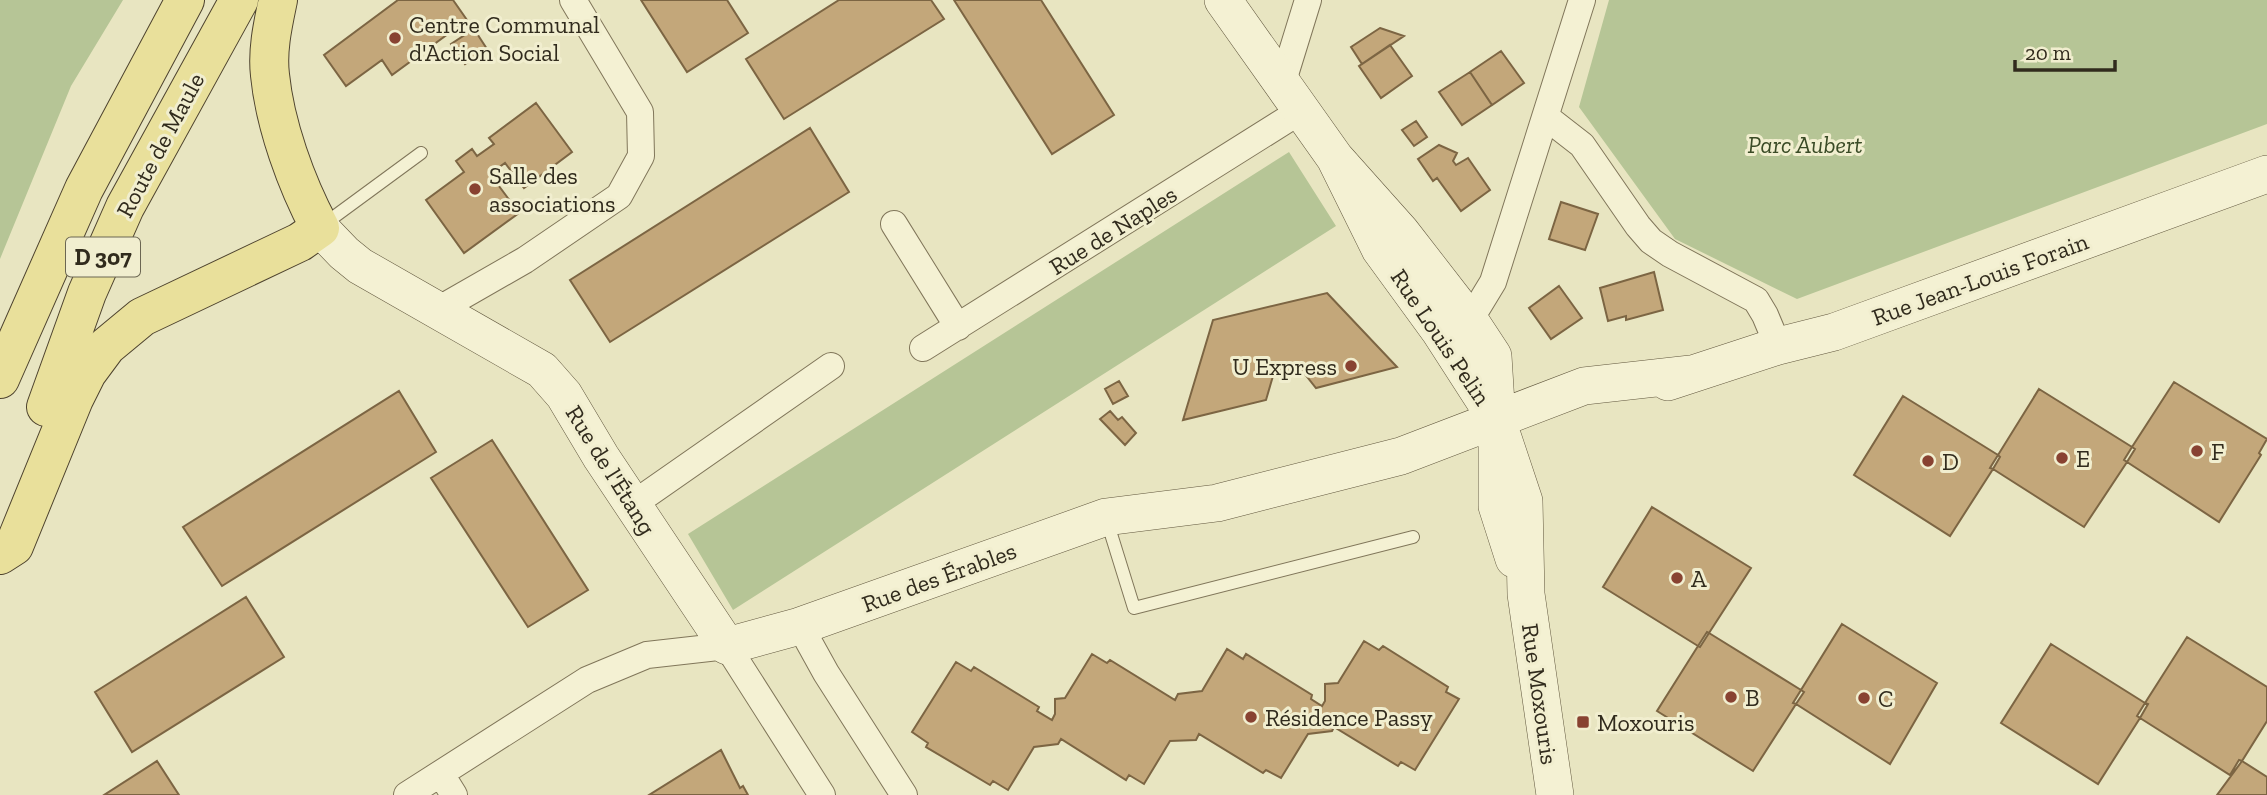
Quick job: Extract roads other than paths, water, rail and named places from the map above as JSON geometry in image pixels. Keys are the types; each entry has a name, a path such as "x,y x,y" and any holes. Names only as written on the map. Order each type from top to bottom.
{"main road":[{"name":"Route de Maule","path":"0,379 84,189 185,0"},
{"name":"Route de Maule","path":"0,530 82,313 87,293 120,220 239,0"},
{"path":"0,555 14,546 74,399 87,373 107,346 142,317 300,242 320,228 290,160 270,74 270,49 278,0"}],"street":[{"path":"436,311 525,260 619,196 641,156 640,112 573,0"},
{"name":"Rue Louis Pelin","path":"1223,0 1335,158 1380,249 1460,335 1497,420"},
{"path":"1293,96 1308,0"},
{"path":"1460,335 1493,282 1582,0"},
{"name":"Rue de Naples","path":"923,348 958,327 1293,96"},
{"path":"1546,117 1582,145 1651,241 1756,300 1778,346"},
{"name":"Rue Jean-Louis Forain","path":"1497,420 1591,409 1778,346 1833,332 2267,174"},
{"path":"894,224 958,327"},
{"name":"Rue de l'Étang","path":"320,228 360,266 542,370 564,395 632,505 727,646 822,795"},
{"path":"632,505 831,366"},
{"name":"Rue des Érables","path":"407,795 447,785 587,680 646,655 727,646 800,626 1106,517 1217,503 1401,456 1497,420"},
{"name":"Rue Moxouris","path":"1497,420 1497,506 1526,594 1555,795"},
{"path":"800,626 826,673 904,795"}],"lane":[{"path":"320,228 421,152"},
{"path":"1106,517 1134,608 1413,537"}],"place":[{"name":"Centre Communal d'Action Social","path":"395,38"},
{"name":"Salle des associations","path":"475,189"},
{"name":"U Express","path":"1351,366"},
{"name":"F","path":"2197,451"},
{"name":"E","path":"2062,458"},
{"name":"D","path":"1928,461"},
{"name":"A","path":"1677,578"},
{"name":"B","path":"1731,697"},
{"name":"C","path":"1864,698"},
{"name":"Résidence Passy","path":"1251,717"},
{"name":"Moxouris","path":"1583,722"}],"park label":[{"name":"Parc Aubert","path":"1805,144"}]}
